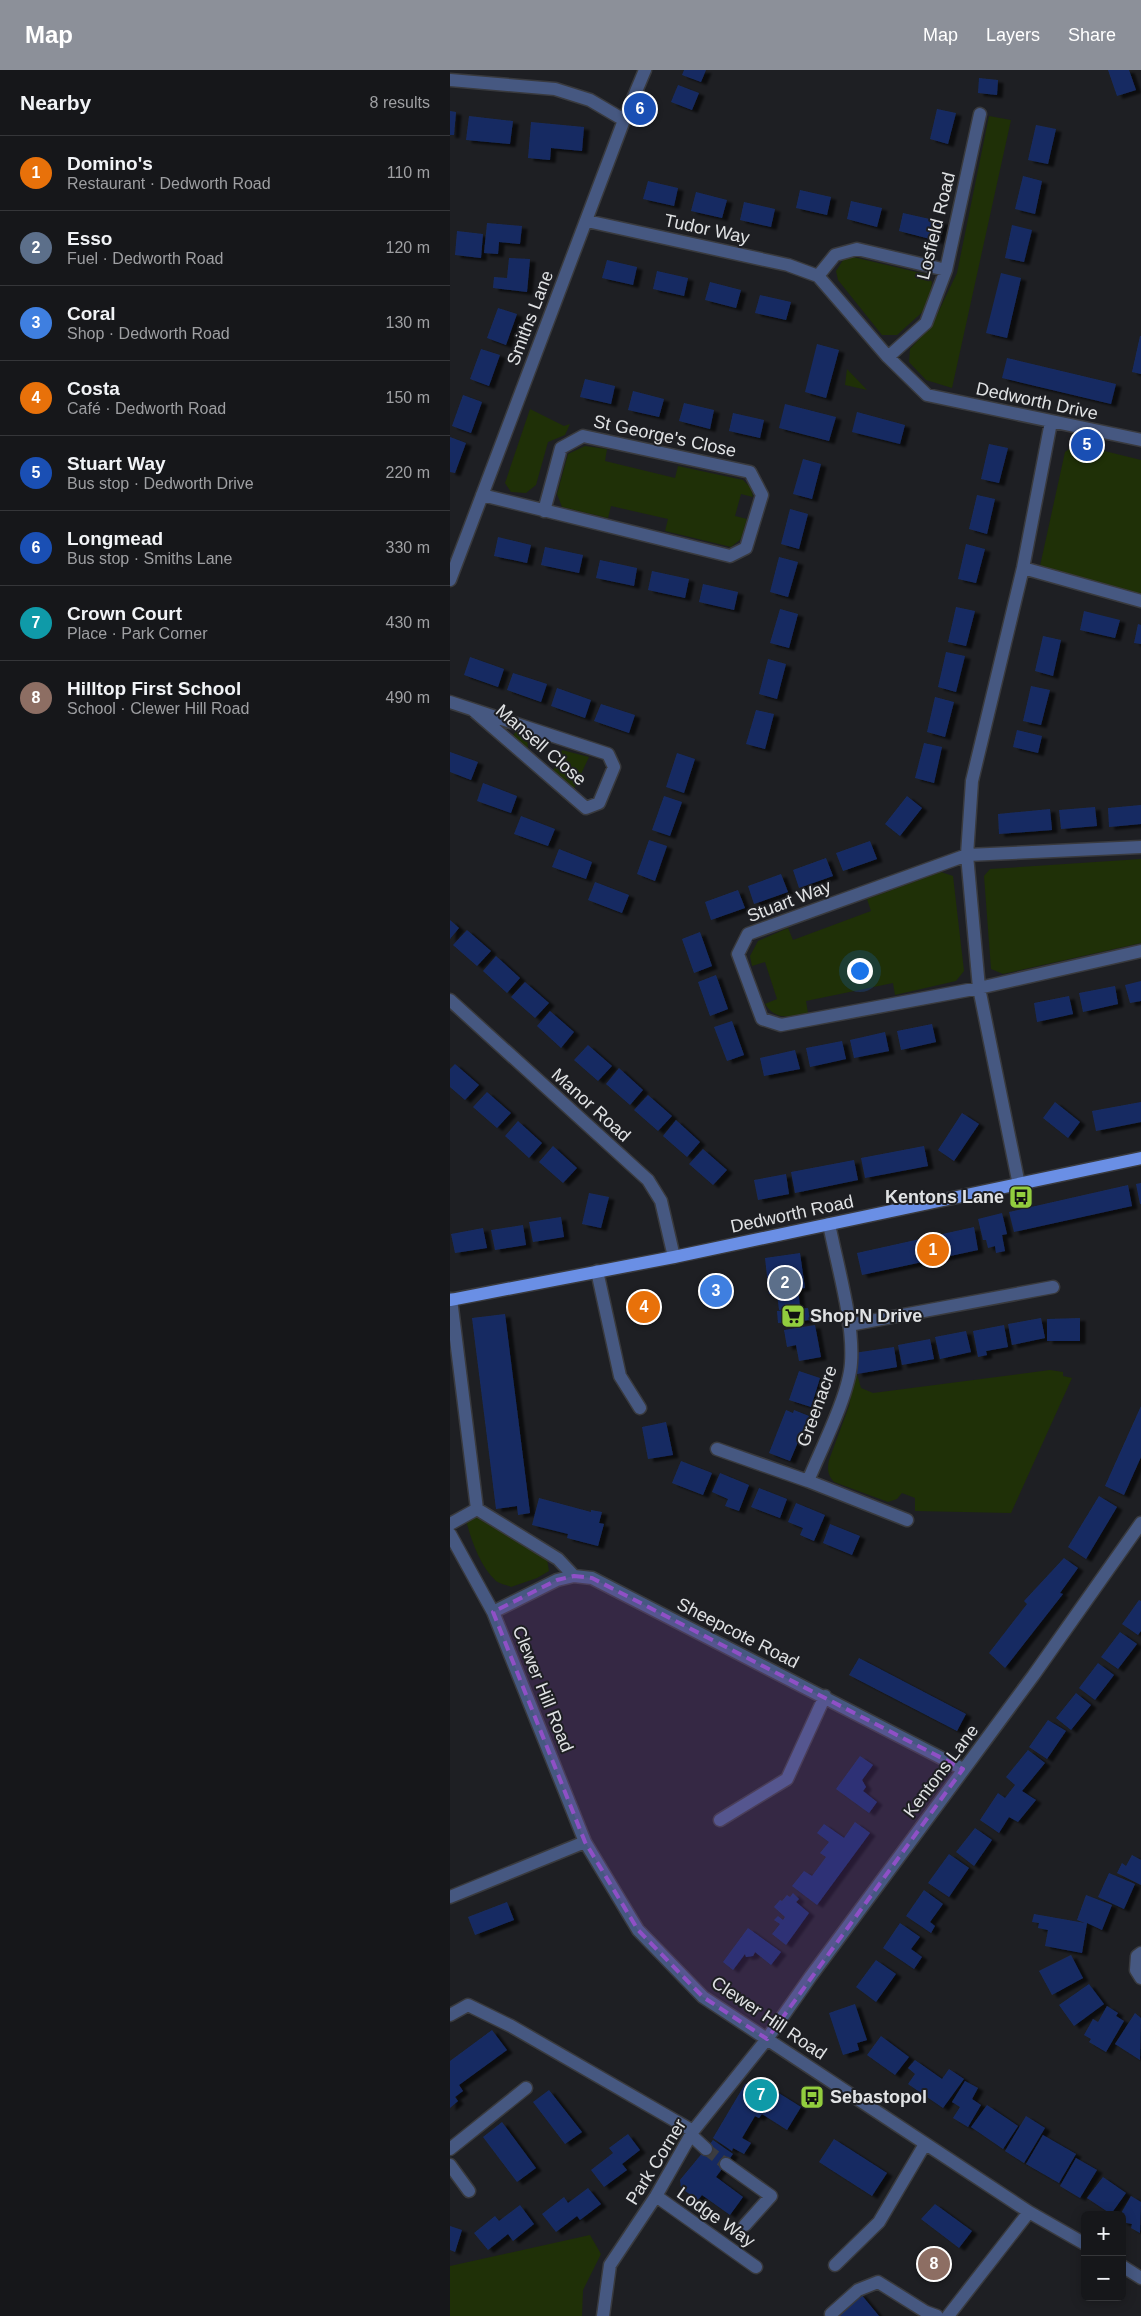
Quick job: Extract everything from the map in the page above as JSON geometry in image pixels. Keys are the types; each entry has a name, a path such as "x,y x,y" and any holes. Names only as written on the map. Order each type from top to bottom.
{"main road":[{"name":"Dedworth Road","path":"451,1299 674,1257 1141,1158"}],"street":[{"name":"Smiths Lane","path":"450,580 624,120 645,70"},
{"path":"452,77 555,89 590,100 624,120"},
{"name":"Losfield Road","path":"888,358 926,323 946,270 980,114"},
{"name":"Tudor Way","path":"587,221 788,265 818,276 888,358 927,395"},
{"path":"818,276 835,255 857,249 946,270"},
{"name":"Dedworth Drive","path":"927,395 1141,440"},
{"path":"1019,1185 979,988 967,855 972,781 1023,568 1051,422"},
{"name":"St George's Close","path":"482,495 544,511 730,556 746,548 762,495 750,472 583,436 561,448 544,511"},
{"path":"1023,568 1141,601"},
{"name":"Mansell Close","path":"450,702 608,754 614,768 599,803 586,808 472,710"},
{"path":"967,855 1141,847"},
{"name":"Stuart Way","path":"967,855 748,934 738,954 762,1020 781,1025 979,988"},
{"path":"979,988 1141,951"},
{"name":"Manor Road","path":"450,1000 648,1180 661,1201 674,1257"},
{"name":"Greenacre","path":"808,1481 846,1390 851,1363 849,1325 828,1224"},
{"path":"597,1270 620,1376 640,1408"},
{"path":"849,1325 1053,1287"},
{"path":"451,1299 477,1509"},
{"path":"718,1449 808,1481 907,1520"},
{"path":"450,1524 477,1509"},
{"path":"477,1509 558,1559 574,1576"},
{"name":"Kentons Lane","path":"767,2039 963,1769 1034,1676 1141,1523"},
{"name":"Clewer Hill Road","path":"450,1534 493,1612 585,1842 638,1930 702,1997 925,2144 972,2172 1029,2212 1081,2242"},
{"name":"Sheepcote Road","path":"493,1612 557,1580 574,1576 592,1578 825,1696 963,1769"},
{"path":"720,1820 787,1779 825,1696"},
{"path":"450,1897 585,1842"},
{"path":"1141,1953 1137,1956 1136,1970 1141,1978"},
{"path":"450,2015 468,2006 503,2022 692,2133 706,2149"},
{"name":"Park Corner","path":"603,2316 610,2265 656,2196 692,2133 767,2039"},
{"path":"450,2149 526,2088"},
{"path":"835,2265 879,2222 925,2144"},
{"path":"450,2164 469,2191"},
{"path":"726,2164 771,2196 745,2225"},
{"name":"Lodge Way","path":"656,2196 756,2267"},
{"path":"948,2316 1029,2212"},
{"path":"1126,2269 1141,2278"},
{"path":"830,2314 858,2290 878,2282 926,2312 938,2316"}],"highlighted area":[{"path":"574,1576 592,1578 963,1769 767,2039 703,1997 638,1930 585,1842 493,1612 557,1580"}],"green space":[{"path":"989,116 1011,120 952,388 926,380 909,362 910,349 932,325 957,273"},
{"path":"853,257 925,274 932,282 928,307 897,335 882,335 838,280 836,271 843,260"},
{"path":"847,369 867,390 845,385"},
{"path":"530,409 564,426 570,424 565,435 548,442 536,485 526,493 511,492 505,483"},
{"path":"1076,444 1141,460 1141,595 1040,566 1065,452"},
{"path":"585,446 607,449 605,461 675,478 678,466 743,480 751,488 753,497 741,494 735,516 747,519 741,539 731,547 665,531 668,519 611,506 608,518 562,507 557,494 568,454"},
{"path":"520,731 532,735 532,739 527,740 529,755 513,737 515,732"},
{"path":"562,750 589,757 573,791 552,773"},
{"path":"1141,859 1141,943 1003,974 991,969 984,876 990,869"},
{"path":"941,872 953,876 964,971 956,981 895,995 893,983 806,1001 808,1013 789,1016 774,1013 765,1004 777,999 765,962 752,966 750,956 758,941 788,928 793,940 871,911 867,899"},
{"path":"1050,1370 1063,1372 1063,1376 1072,1378 1011,1513 915,1511 915,1498 902,1493 897,1499 888,1502 834,1482 830,1477 828,1472 829,1460 849,1406 855,1373 861,1388 873,1393"},
{"path":"474,1516 534,1549 547,1559 549,1571 537,1578 511,1587 496,1581 485,1568 471,1536 466,1520"},
{"path":"590,2235 601,2254 583,2290 582,2316 450,2316 450,2266"}],"building":[{"path":"684,70 706,70 701,82 682,75"},
{"path":"1108,70 1129,70 1136,90 1117,96"},
{"path":"979,78 998,80 997,95 978,93"},
{"path":"678,85 699,93 692,110 671,102"},
{"path":"937,109 956,113 948,144 930,139"},
{"path":"450,111 456,112 454,135 450,135"},
{"path":"469,116 513,121 510,144 466,140"},
{"path":"531,122 584,127 582,151 551,148 550,160 528,158"},
{"path":"1036,125 1056,129 1048,164 1028,160"},
{"path":"1023,176 1042,181 1035,214 1015,209"},
{"path":"648,181 678,188 674,206 643,199"},
{"path":"800,190 831,197 827,215 796,208"},
{"path":"696,192 727,200 722,218 691,211"},
{"path":"851,201 882,208 877,227 847,219"},
{"path":"744,202 775,209 771,227 740,220"},
{"path":"903,213 943,222 938,241 899,231"},
{"path":"487,223 522,226 520,244 499,242 498,254 484,253"},
{"path":"1012,225 1032,230 1024,262 1005,258"},
{"path":"457,231 483,234 481,258 455,255"},
{"path":"509,258 530,259 527,292 493,288 494,277 507,278"},
{"path":"607,260 637,267 633,285 602,278"},
{"path":"657,271 688,278 684,296 653,289"},
{"path":"1001,273 1021,278 1007,338 986,333"},
{"path":"710,282 741,290 736,308 705,300"},
{"path":"760,295 791,302 786,320 755,313"},
{"path":"498,308 517,314 506,345 487,338"},
{"path":"1141,336 1141,374 1132,372"},
{"path":"817,344 839,350 826,398 805,392"},
{"path":"481,349 500,355 489,386 470,379"},
{"path":"1007,358 1116,384 1111,404 1002,378"},
{"path":"585,379 615,386 611,404 580,397"},
{"path":"633,391 664,399 659,417 628,410"},
{"path":"463,395 482,402 471,433 452,426"},
{"path":"684,403 714,410 710,429 679,421"},
{"path":"785,404 836,417 829,441 779,428"},
{"path":"857,412 905,425 900,444 852,432"},
{"path":"733,413 764,420 760,438 729,431"},
{"path":"450,437 466,443 455,473 450,472"},
{"path":"989,444 1008,448 999,483 981,479"},
{"path":"803,459 821,464 812,499 793,494"},
{"path":"977,495 995,499 987,534 969,529"},
{"path":"790,509 808,514 799,549 781,544"},
{"path":"498,537 531,545 527,563 494,556"},
{"path":"966,544 985,549 976,583 958,579"},
{"path":"545,547 583,555 579,573 541,565"},
{"path":"779,557 798,562 788,597 770,592"},
{"path":"600,560 637,568 634,586 596,578"},
{"path":"652,571 689,579 685,598 648,590"},
{"path":"703,584 738,592 734,610 699,602"},
{"path":"956,607 975,611 966,646 948,642"},
{"path":"780,609 798,614 789,648 770,643"},
{"path":"1084,611 1120,620 1115,638 1080,630"},
{"path":"1138,624 1141,625 1141,644 1134,643"},
{"path":"1043,636 1061,640 1053,676 1035,671"},
{"path":"946,652 965,656 956,692 938,687"},
{"path":"470,657 504,669 498,687 464,675"},
{"path":"768,659 786,664 777,699 759,694"},
{"path":"513,673 547,684 541,702 507,690"},
{"path":"1031,686 1050,690 1041,725 1023,721"},
{"path":"557,688 591,700 585,718 551,706"},
{"path":"935,697 954,702 945,737 927,732"},
{"path":"601,704 635,715 629,733 594,721"},
{"path":"756,710 774,714 765,749 746,744"},
{"path":"1017,730 1042,736 1038,753 1013,747"},
{"path":"924,743 942,747 934,783 915,778"},
{"path":"450,752 478,762 471,780 450,772"},
{"path":"677,753 695,759 684,793 666,787"},
{"path":"483,783 517,796 511,813 477,801"},
{"path":"664,796 682,802 670,836 652,830"},
{"path":"907,796 922,808 900,836 885,824"},
{"path":"1141,805 1141,824 1109,827 1108,808"},
{"path":"1095,807 1097,826 1061,829 1059,810"},
{"path":"1050,809 1052,830 999,834 998,814"},
{"path":"521,816 555,829 548,846 514,834"},
{"path":"649,840 667,846 655,881 637,874"},
{"path":"870,841 877,859 843,871 836,853"},
{"path":"559,849 592,862 586,879 552,867"},
{"path":"826,858 833,876 799,888 793,870"},
{"path":"781,874 788,892 754,904 748,886"},
{"path":"595,882 629,895 622,913 588,900"},
{"path":"738,890 745,908 711,920 705,902"},
{"path":"450,920 459,928 450,939"},
{"path":"467,930 491,951 477,966 453,945"},
{"path":"700,932 712,966 694,973 682,939"},
{"path":"496,956 520,978 507,993 483,971"},
{"path":"716,975 728,1009 710,1016 698,982"},
{"path":"1141,981 1141,1001 1130,1003 1125,985"},
{"path":"525,982 549,1003 535,1018 511,997"},
{"path":"1115,986 1118,1004 1083,1012 1079,993"},
{"path":"1069,996 1073,1014 1037,1022 1034,1003"},
{"path":"550,1011 574,1032 561,1048 537,1026"},
{"path":"732,1021 744,1055 727,1061 714,1027"},
{"path":"932,1024 936,1042 901,1050 897,1031"},
{"path":"885,1032 889,1051 854,1058 850,1040"},
{"path":"842,1041 846,1059 810,1067 806,1048"},
{"path":"588,1045 612,1066 598,1081 574,1060"},
{"path":"795,1050 800,1069 764,1076 760,1058"},
{"path":"455,1064 479,1085 465,1100 450,1087 450,1069"},
{"path":"619,1068 643,1090 630,1105 606,1084"},
{"path":"487,1092 511,1113 497,1128 473,1107"},
{"path":"648,1095 672,1116 658,1131 634,1110"},
{"path":"1055,1102 1080,1122 1068,1138 1043,1118"},
{"path":"1141,1102 1141,1122 1096,1131 1092,1111"},
{"path":"962,1113 979,1124 954,1161 938,1150"},
{"path":"676,1120 700,1142 687,1157 663,1136"},
{"path":"518,1121 542,1143 529,1158 505,1136"},
{"path":"553,1146 577,1168 563,1183 539,1162"},
{"path":"924,1146 928,1166 865,1178 861,1158"},
{"path":"703,1149 727,1170 713,1185 689,1164"},
{"path":"854,1160 858,1180 795,1193 791,1172"},
{"path":"786,1174 789,1194 758,1200 754,1180"},
{"path":"1141,1183 1141,1204 1140,1204 1136,1184"},
{"path":"1128,1185 1132,1206 1014,1232 1009,1212"},
{"path":"589,1193 609,1197 601,1228 582,1224"},
{"path":"1002,1213 1007,1234 1002,1235 1005,1251 996,1253 995,1246 988,1248 986,1240 983,1240 978,1219"},
{"path":"561,1217 564,1237 533,1242 529,1222"},
{"path":"523,1225 526,1245 495,1250 491,1230"},
{"path":"974,1227 978,1250 862,1275 857,1253"},
{"path":"483,1228 487,1248 455,1253 451,1234"},
{"path":"800,1253 805,1288 798,1289 800,1307 779,1310 777,1293 769,1294 765,1258"},
{"name":"Shop'N Drive","path":"808,1308 810,1320 778,1323 777,1311"},
{"path":"505,1314 530,1513 518,1515 517,1506 496,1509 472,1318"},
{"path":"1041,1318 1045,1338 1012,1345 1008,1324"},
{"path":"1080,1318 1080,1341 1047,1341 1047,1319"},
{"path":"815,1325 821,1357 799,1361 796,1345 787,1347 784,1330"},
{"path":"1004,1325 1008,1347 986,1351 987,1355 978,1357 973,1331"},
{"path":"966,1331 971,1352 940,1359 935,1337"},
{"path":"930,1339 934,1359 902,1365 898,1345"},
{"path":"894,1347 897,1367 857,1374 854,1353"},
{"path":"799,1371 820,1378 811,1407 789,1400"},
{"path":"1141,1406 1141,1457 1124,1495 1105,1486"},
{"path":"786,1410 793,1413 794,1410 809,1416 790,1461 769,1453"},
{"path":"666,1422 673,1455 648,1459 642,1427"},
{"path":"681,1461 712,1473 703,1495 672,1483"},
{"path":"720,1473 749,1485 739,1511 725,1506 728,1499 712,1492"},
{"path":"759,1488 787,1499 780,1518 751,1507"},
{"path":"1099,1496 1117,1507 1086,1559 1068,1547"},
{"path":"539,1498 591,1512 591,1510 602,1512 599,1523 604,1524 598,1546 567,1538 568,1534 532,1525"},
{"path":"796,1503 825,1515 814,1541 800,1535 803,1528 788,1522"},
{"path":"830,1524 860,1536 852,1555 823,1543"},
{"path":"1064,1558 1078,1568 1060,1593 1063,1594 1005,1668 989,1653 1027,1604 1024,1601"},
{"path":"1139,1600 1141,1601 1141,1631 1138,1635 1122,1624"},
{"path":"1120,1632 1137,1644 1118,1669 1101,1657"},
{"path":"859,1658 966,1714 957,1731 849,1675"},
{"path":"1098,1663 1114,1675 1095,1700 1079,1688"},
{"path":"1076,1693 1091,1705 1071,1730 1056,1718"},
{"path":"1048,1720 1066,1731 1047,1759 1029,1747"},
{"path":"1028,1750 1045,1763 1022,1791 1036,1800 1018,1822 1009,1817 999,1833 980,1820 998,1793 1005,1798 1015,1785 1006,1777"},
{"path":"860,1756 873,1765 862,1780 866,1787 863,1791 877,1802 869,1813 836,1789"},
{"path":"855,1822 870,1833 817,1905 792,1886 804,1871 812,1876 826,1857 820,1853 829,1842 817,1833 824,1824 844,1838"},
{"path":"975,1828 992,1840 974,1866 956,1852"},
{"path":"949,1854 969,1868 949,1897 928,1883"},
{"path":"1132,1855 1141,1860 1141,1885 1117,1873 1122,1863 1126,1866"},
{"path":"1109,1873 1135,1884 1124,1909 1098,1897"},
{"path":"924,1890 943,1904 930,1922 935,1926 931,1933 906,1916"},
{"path":"793,1893 799,1899 796,1902 809,1913 786,1945 772,1934 780,1924 774,1920 778,1916 783,1920 785,1917 774,1907 780,1900 782,1901 787,1895 790,1897"},
{"path":"1086,1895 1112,1905 1102,1930 1087,1923 1082,1953 1045,1946 1048,1930 1038,1928 1039,1923 1032,1922 1034,1914 1085,1923 1077,1920"},
{"path":"507,1902 514,1920 475,1935 468,1917"},
{"path":"900,1923 920,1937 911,1949 922,1957 914,1969 883,1948"},
{"path":"748,1928 781,1952 771,1965 755,1952 753,1956 746,1957 745,1954 733,1970 723,1962"},
{"path":"1071,1955 1083,1978 1052,1995 1039,1971"},
{"path":"876,1960 896,1974 876,2002 856,1987"},
{"path":"1089,1984 1104,2004 1074,2026 1059,2005"},
{"path":"855,2004 867,2040 857,2043 859,2050 843,2055 829,2013"},
{"path":"1107,2006 1118,2013 1116,2016 1124,2021 1106,2052 1089,2042 1091,2039 1084,2035 1093,2019 1098,2022"},
{"path":"1135,2013 1141,2018 1140,2060 1115,2044"},
{"path":"492,2030 507,2050 459,2085 463,2091 455,2097 458,2101 450,2108 450,2061"},
{"path":"881,2036 909,2057 895,2075 867,2055"},
{"path":"915,2060 942,2079 949,2069 964,2079 943,2108 908,2084 915,2074 908,2068"},
{"path":"758,2080 801,2107 787,2130 762,2114 759,2118 755,2116 742,2138 751,2143 744,2154 733,2148 732,2151 713,2138 745,2084"},
{"path":"965,2081 978,2088 972,2099 981,2105 968,2127 953,2118 960,2107 952,2102"},
{"path":"549,2090 582,2132 565,2144 533,2102"},
{"path":"987,2105 1018,2126 1003,2149 971,2127"},
{"path":"1026,2116 1045,2128 1024,2163 1005,2151"},
{"path":"502,2122 536,2168 517,2182 483,2137"},
{"path":"628,2134 640,2150 622,2164 627,2170 604,2187 591,2170 613,2153 609,2148"},
{"path":"1043,2135 1076,2154 1059,2183 1026,2164"},
{"path":"834,2139 887,2173 872,2196 819,2162"},
{"path":"713,2140 733,2154 716,2177 743,2197 730,2215 702,2195 698,2200 681,2188 680,2180"},
{"path":"1076,2158 1097,2170 1080,2198 1060,2186"},
{"path":"1103,2177 1126,2193 1113,2211 1106,2211 1087,2198"},
{"path":"588,2188 601,2204 580,2220 577,2216 556,2232 542,2214 564,2197 568,2203"},
{"path":"1131,2196 1141,2202 1140,2233 1131,2228 1132,2224 1126,2223 1126,2211 1122,2211"},
{"path":"935,2204 972,2231 959,2248 921,2219"},
{"path":"520,2205 534,2224 513,2241 508,2234 488,2250 474,2233 495,2216 499,2221"},
{"path":"450,2226 462,2230 455,2252 450,2250"},
{"path":"860,2293 879,2316 833,2316"}],"tunnel":[{"path":"706,2149 726,2164"}],"place":[{"name":"Longmead","path":"640,109"},
{"name":"Stuart Way","path":"1087,445"},
{"name":"Kentons Lane","path":"1021,1197"},
{"name":"Domino's","path":"933,1250"},
{"name":"Esso","path":"785,1283"},
{"name":"Coral","path":"716,1291"},
{"name":"Costa","path":"644,1307"},
{"name":"Shop'N Drive","path":"793,1316"},
{"name":"Crown Court","path":"761,2095"},
{"name":"Sebastopol","path":"812,2097"},
{"name":"Hilltop First School","path":"934,2264"}]}
